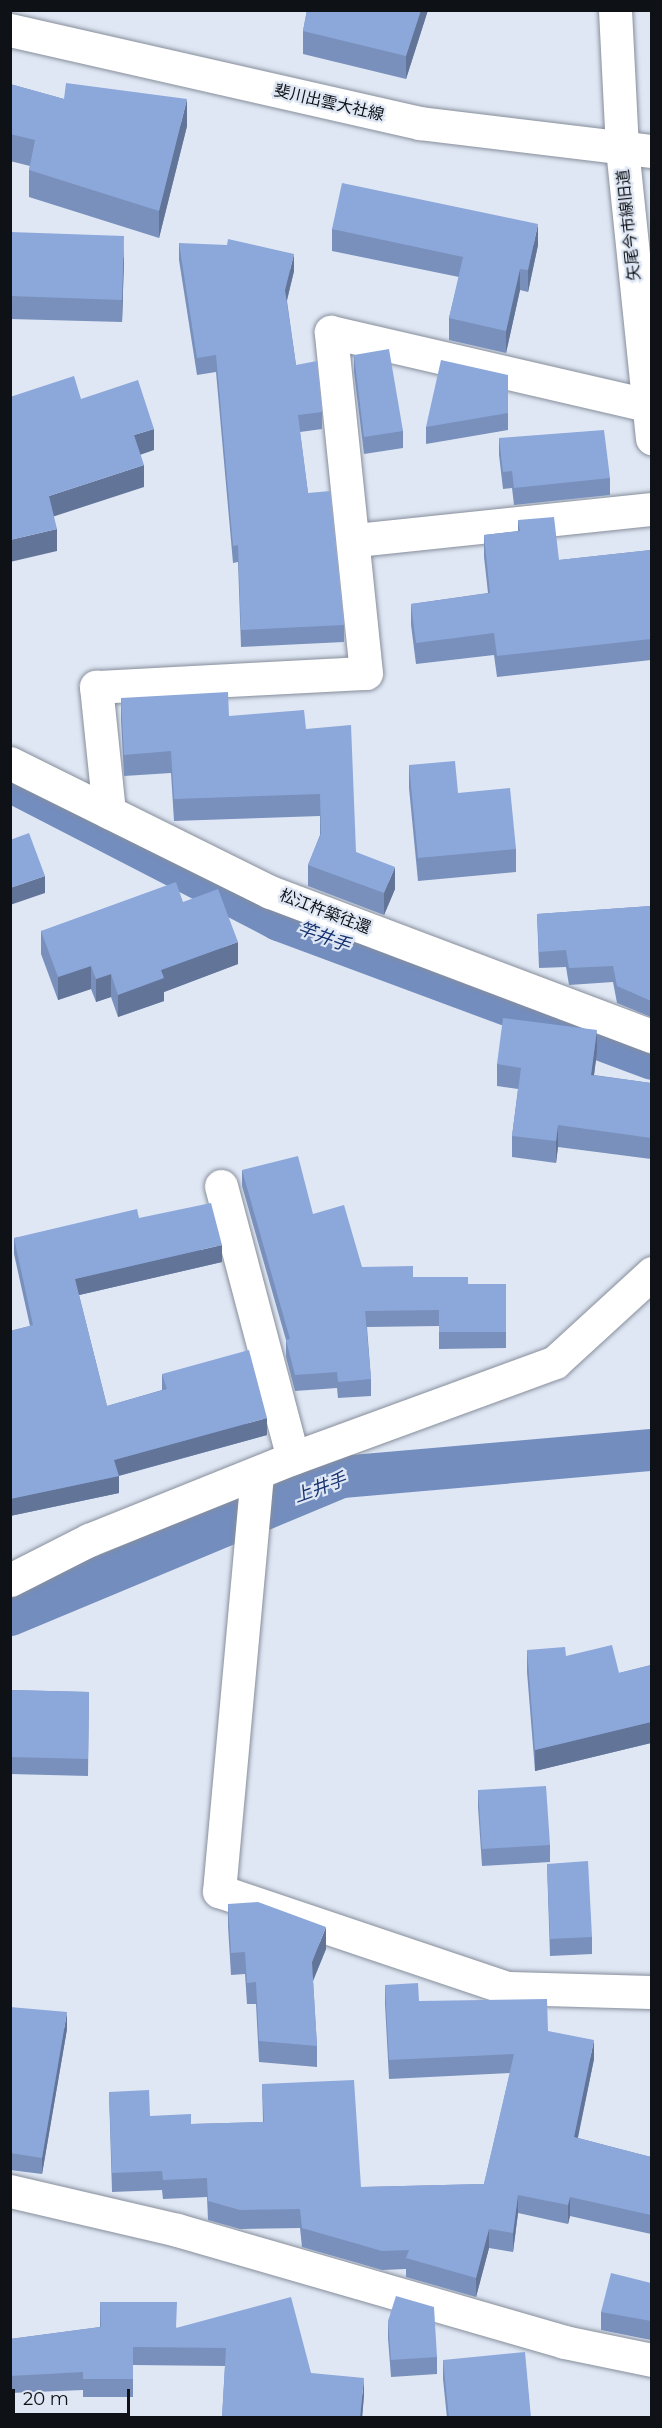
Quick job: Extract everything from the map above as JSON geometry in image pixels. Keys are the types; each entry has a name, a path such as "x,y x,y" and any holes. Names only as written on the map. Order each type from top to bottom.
{"street":[{"name":"矢尾今市線旧道","path":"615,10 637,150 651,438"},
{"name":"斐川出雲大社線","path":"10,30 420,123 637,150"},
{"path":"109,812 96,687 366,673 356,540 331,332 648,405"},
{"path":"356,540 651,510"},
{"name":"松江杵築往還","path":"10,763 270,892 651,1036"},
{"path":"221,1186 293,1458"},
{"path":"10,1580 89,1540 293,1458 555,1362 651,1272"},
{"path":"257,1474 219,1891 508,1988 651,1992"},
{"path":"10,2191 177,2230 564,2342 651,2360"}],"building":[{"path":"307,10 421,10 406,56 303,31"},
{"path":"66,83 187,99 159,211 29,170 35,140 10,134 10,84 64,99"},
{"path":"342,183 538,224 528,270 520,269 506,331 449,318 463,257 332,229"},
{"path":"10,232 124,236 122,300 10,296"},
{"path":"228,239 294,254 285,290 296,365 317,361 322,412 298,415 308,493 330,491 344,625 241,630 238,545 233,546 216,355 197,358 179,243 227,245"},
{"path":"389,349 403,431 364,437 354,355"},
{"path":"441,360 508,375 508,413 426,427"},
{"path":"74,376 81,399 138,380 154,429 134,435 144,465 49,496 57,529 10,540 10,397"},
{"path":"604,430 610,478 514,488 512,471 503,472 499,438"},
{"path":"554,517 559,560 651,550 651,639 497,656 494,633 416,643 411,604 490,593 484,535 520,531 518,520"},
{"path":"228,692 229,716 304,710 306,729 351,725 356,852 395,867 384,893 308,865 321,834 320,794 174,799 171,751 124,755 121,698"},
{"path":"455,761 458,793 510,788 516,849 418,858 409,765"},
{"path":"29,833 45,876 10,888 10,840"},
{"path":"176,882 183,902 218,889 238,942 161,970 164,978 118,995 111,974 96,979 91,966 58,977 41,931"},
{"path":"651,906 651,1001 617,986 613,966 569,968 566,950 539,952 537,914"},
{"path":"503,1018 597,1030 591,1075 651,1083 651,1138 558,1125 556,1141 512,1136 521,1068 497,1064"},
{"path":"298,1156 313,1214 344,1205 362,1267 413,1266 413,1277 468,1277 468,1284 506,1284 506,1332 439,1332 439,1310 365,1311 371,1379 338,1382 337,1372 295,1375 286,1340 290,1339 242,1170"},
{"path":"211,1203 222,1245 75,1279 107,1406 167,1389 162,1374 249,1350 267,1418 114,1460 119,1476 10,1499 10,1331 33,1325 14,1238 137,1209 139,1218"},
{"path":"612,1645 619,1673 651,1665 651,1722 535,1750 527,1650 565,1647 566,1656"},
{"path":"10,1690 89,1692 88,1759 10,1757"},
{"path":"546,1786 550,1845 482,1849 478,1790"},
{"path":"588,1861 592,1937 550,1939 547,1864"},
{"path":"258,1902 326,1927 312,1962 317,2046 259,2041 256,1982 247,1983 245,1952 231,1953 228,1904"},
{"path":"418,1983 419,2001 547,1999 548,2031 594,2040 574,2137 651,2157 651,2215 570,2197 568,2205 518,2195 513,2233 489,2229 476,2278 406,2258 409,2250 382,2251 302,2228 300,2209 240,2210 208,2201 207,2178 163,2180 162,2171 112,2173 109,2092 149,2090 150,2116 191,2114 191,2124 264,2122 262,2084 354,2080 361,2187 484,2184 514,2054 389,2060 385,1985"},
{"path":"10,2007 67,2012 42,2158 10,2153"},
{"path":"611,2273 651,2283 651,2321 601,2312"},
{"path":"396,2296 434,2307 437,2357 391,2360 388,2321"},
{"path":"291,2297 311,2373 364,2378 360,2418 222,2418 226,2348 133,2347 133,2379 83,2379 83,2372 10,2376 10,2339 101,2327 100,2302 177,2302 176,2328"},
{"path":"525,2352 531,2418 449,2418 443,2360"}],"waterway":[{"name":"竿井手","path":"10,781 279,920 652,1059"},
{"name":"上井手","path":"10,1615 342,1477 652,1450"}]}
